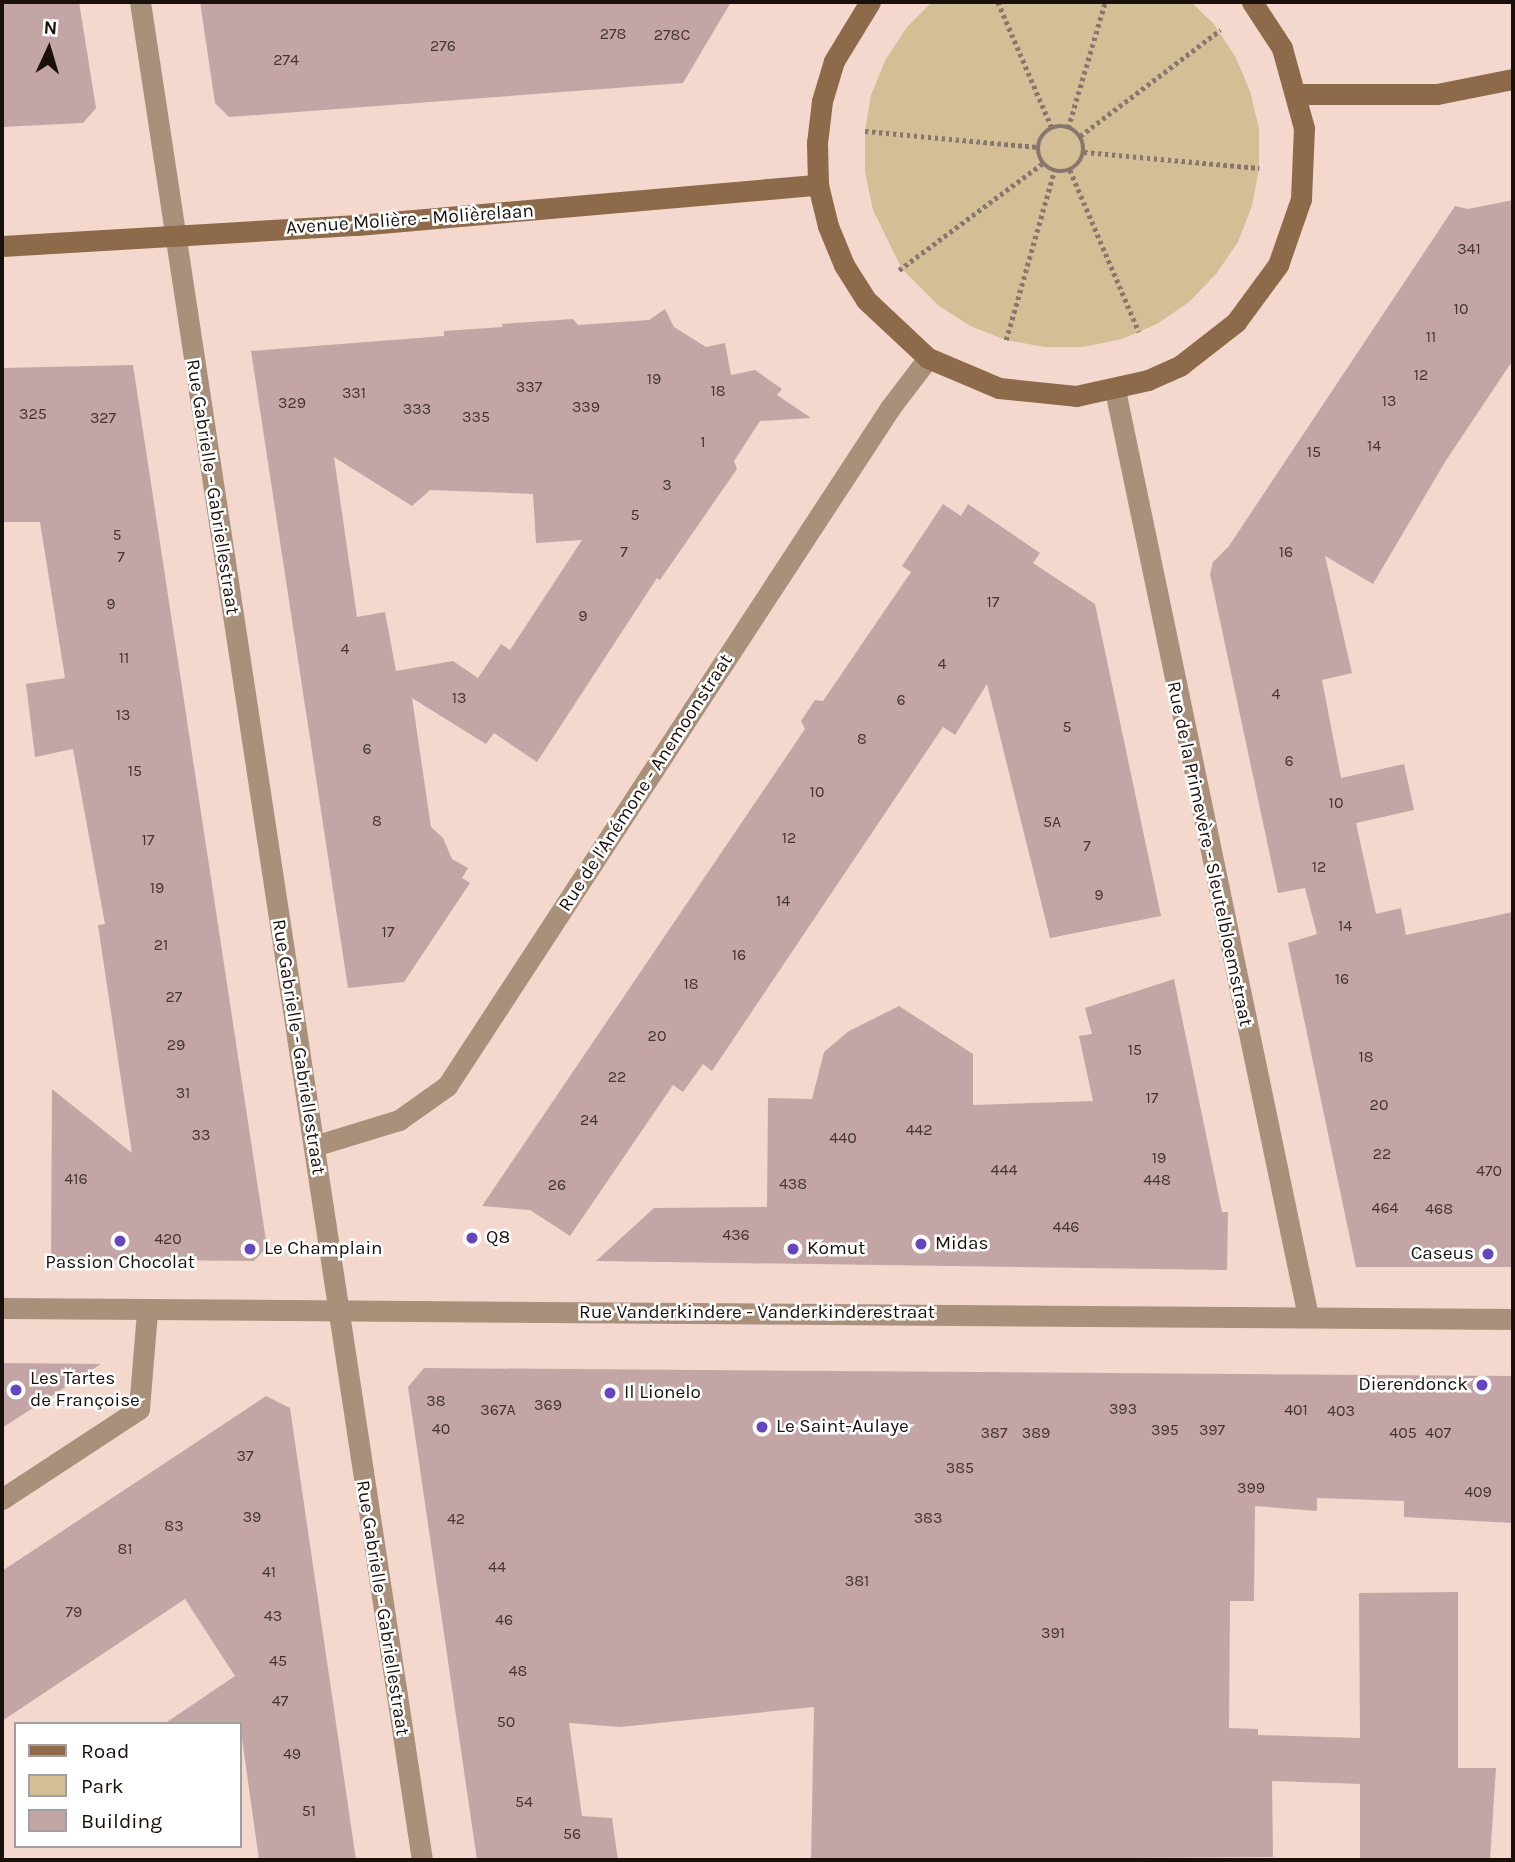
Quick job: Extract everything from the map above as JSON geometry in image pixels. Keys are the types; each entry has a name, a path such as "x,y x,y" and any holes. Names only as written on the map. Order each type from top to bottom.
{"street":[{"name":"Rue Gabrielle - Gabriellestraat","path":"140,2 422,1860"},
{"path":"870,2 834,61 822,102 818,185 828,226 864,297 895,331 928,358 999,388 1076,396 1115,390 1149,380 1210,345 1259,295 1287,243 1301,199 1304,128 1298,94 1282,48 1252,2"},
{"path":"1298,94 1437,94 1513,79"},
{"name":"Avenue Molière - Molièrelaan","path":"2,246 357,225 818,185"},
{"name":"Rue de l'Anémone - Anemoonstraat","path":"314,1146 399,1119 447,1086 883,420 928,358"},
{"name":"Rue de la Primevère - Sleutelbloemstraat","path":"1115,390 1308,1316"},
{"name":"Rue Vanderkindere - Vanderkinderestraat","path":"2,1308 338,1313 1513,1319"},
{"path":"2,1499 139,1409 147,1311"}],"path":[{"path":"998,2 1052,128"},
{"path":"1068,128 1105,2"},
{"path":"1080,135 1220,30"},
{"path":"1052,128 1068,128 1080,135 1084,152"},
{"path":"1038,147 1052,128"},
{"path":"865,131 1038,147"},
{"path":"1038,147 1043,163 1054,171 1070,170 1084,152"},
{"path":"1084,152 1259,168"},
{"path":"900,270 1043,163"},
{"path":"1070,170 1139,332"},
{"path":"1006,340 1054,171"}],"green space":[{"path":"932,2 1191,2 1213,23 1235,56 1250,91 1259,129 1259,168 1252,206 1238,242 1216,274 1189,302 1157,324 1122,339 1083,347 1044,347 1006,340 970,326 938,305 902,269 873,210 865,172 865,131 871,95 886,59 907,27"}],"building":[{"path":"2,2 79,2 96,108 83,123 2,127"},
{"path":"200,2 731,2 683,83 229,117 215,103"},
{"path":"1513,200 1513,360 1445,462 1373,584 1325,556 1352,673 1322,680 1341,778 1404,764 1414,810 1356,823 1376,914 1401,908 1406,935 1513,912 1513,1267 1356,1267 1288,943 1317,934 1305,888 1278,893 1210,574 1213,562 1229,546 1455,206 1468,209"},
{"path":"665,309 674,327 706,347 725,343 731,375 755,370 782,389 777,395 811,418 760,421 734,461 737,469 660,580 657,578 537,762 494,733 486,744 412,698 431,827 443,838 452,859 468,868 462,878 470,883 404,982 348,988 251,351 444,336 444,331 503,327 502,324 573,319 578,325 649,320","holes":["334,457 412,506 430,490 533,494 536,543 582,540 510,650 501,644 478,678 453,661 396,671 385,612 357,617"]},
{"path":"133,365 267,1247 254,1261 51,1259 52,1089 132,1153 98,925 105,924 73,749 35,757 26,684 65,678 40,522 2,522 2,368"},
{"path":"943,504 961,516 968,504 1040,553 1033,563 1095,604 1161,916 1050,938 987,684 955,735 943,727 712,1071 703,1064 683,1092 673,1085 570,1236 530,1210 482,1206 805,729 801,721 815,700 823,701 911,572 902,566"},
{"path":"1174,979 1222,1212 1228,1212 1227,1270 596,1261 654,1208 767,1207 768,1098 812,1099 824,1052 849,1031 899,1006 973,1054 973,1105 1093,1101 1079,1036 1092,1034 1085,1008"},
{"path":"2,1363 101,1364 2,1428"},
{"path":"424,1368 1513,1376 1513,1523 1404,1517 1404,1501 1317,1498 1317,1511 1255,1506 1254,1601 1230,1601 1229,1728 1258,1729 1258,1735 1360,1738 1359,1593 1458,1592 1458,1768 1496,1768 1490,1860 1360,1860 1360,1784 1272,1781 1273,1857 811,1860 814,1707 620,1727 569,1723 582,1816 612,1818 618,1860 477,1860 408,1387"},
{"path":"266,1396 290,1408 356,1860 259,1860 242,1722 167,1722 235,1676 185,1599 2,1721 2,1571"}],"place":[{"name":"Q8","path":"472,1238"},
{"name":"Passion Chocolat","path":"120,1241"},
{"name":"Midas","path":"921,1244"},
{"name":"Le Champlain","path":"250,1249"},
{"name":"Komut","path":"793,1249"},
{"name":"Caseus","path":"1488,1254"},
{"name":"Dierendonck","path":"1482,1385"},
{"name":"Les Tartes de Françoise","path":"16,1390"},
{"name":"Il Lionelo","path":"610,1393"},
{"name":"Le Saint-Aulaye","path":"762,1427"}]}
